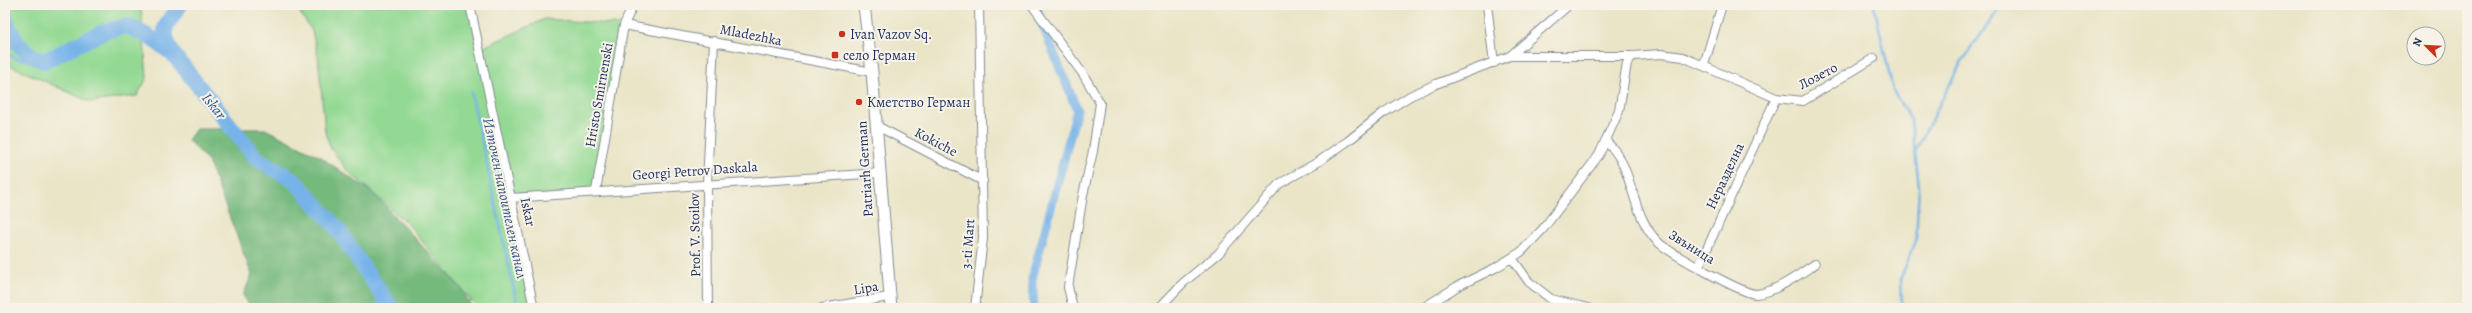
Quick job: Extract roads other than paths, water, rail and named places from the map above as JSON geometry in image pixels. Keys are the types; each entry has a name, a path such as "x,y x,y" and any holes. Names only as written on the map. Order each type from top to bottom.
{"street":[{"name":"Iskar","path":"470,5 534,308"},
{"name":"Hristo Smirnenski","path":"596,191 624,25 633,5"},
{"name":"Patriarh German","path":"866,5 877,126 890,303"},
{"name":"3-ti Mart","path":"975,308 983,238 979,5"},
{"path":"1032,5 1083,74 1100,103 1093,151 1083,195 1068,287 1073,308"},
{"path":"1487,5 1494,63"},
{"path":"1159,308 1183,283 1218,254 1279,184 1318,162 1348,141 1383,113 1410,96 1436,84 1510,56 1562,8 1569,5"},
{"path":"1704,65 1722,5"},
{"name":"Mladezhka","path":"624,25 872,72"},
{"name":"Prof. V. Stoilov","path":"708,308 707,183 714,41"},
{"name":"Лозето","path":"1510,56 1633,56 1661,54 1683,57 1776,98 1803,101 1874,58"},
{"path":"1423,308 1458,286 1521,252 1564,203 1599,155 1618,111 1627,63 1633,56"},
{"name":"Неразделна","path":"1699,266 1776,98"},
{"name":"Kokiche","path":"877,126 983,181"},
{"name":"Звъница","path":"1605,141 1614,147 1631,186 1644,223 1658,242 1726,284 1756,294 1786,284 1815,264"},
{"name":"Georgi Petrov Daskala","path":"511,198 707,183 880,173"},
{"path":"1512,258 1529,282 1551,299 1588,308"},
{"name":"Lipa","path":"822,308 890,303"}],"waterway":[{"path":"172,53 165,31 167,23 180,5"},
{"path":"1034,308 1032,279 1077,110 1038,14 1038,5"},
{"path":"1874,5 1893,91 1911,120 1919,186 1916,241 1901,277 1902,308"},
{"path":"1915,152 1962,61 2002,5"},
{"name":"Iskar","path":"5,17 11,33 19,45 29,54 44,61 105,31 127,26 148,36 173,54 256,158 295,181 336,227 391,308"},
{"path":"5,53 18,59 44,61"},
{"name":"Източен напоителен канал","path":"471,92 518,308"}],"place":[{"name":"Ivan Vazov Sq.","path":"842,34"},
{"name":"село Герман","path":"835,55"},
{"name":"Кметство Герман","path":"859,102"}]}
